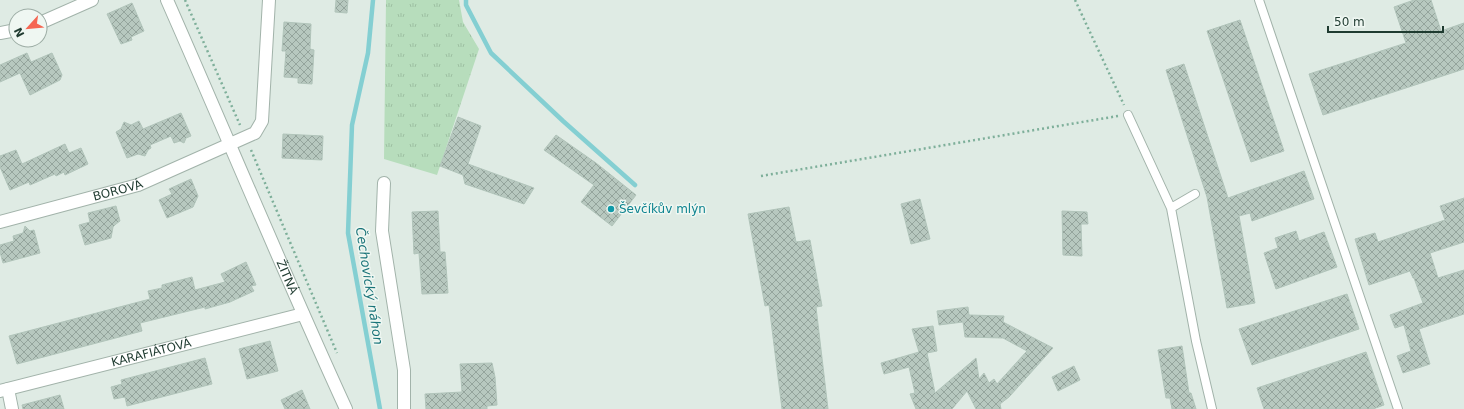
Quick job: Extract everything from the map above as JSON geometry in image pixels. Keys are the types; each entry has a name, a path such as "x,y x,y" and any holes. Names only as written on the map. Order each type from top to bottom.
{"street":[{"path":"48,19 92,0"},
{"name":"ŽITNÁ","path":"167,0 303,314 346,409"},
{"path":"231,145 255,133 260,128 262,122 269,0"},
{"name":"BOROVÁ","path":"0,222 138,185 231,145"},
{"path":"384,184 382,231 404,370 404,409"},
{"name":"KARAFIÁTOVÁ","path":"4,390 303,314"},
{"path":"4,390 12,409"}],"lane":[{"path":"1259,0 1398,409"},
{"path":"1128,115 1171,208 1196,341 1212,409"},
{"path":"1171,208 1195,194"}],"path":[{"path":"185,0 246,138 337,353"},
{"path":"761,176 1128,115 1075,0"}],"green space":[{"path":"386,0 459,0 463,22 479,49 437,175 384,159"}],"building":[{"path":"336,0 348,0 347,13 335,12"},
{"path":"1414,0 1431,0 1441,31 1464,23 1464,69 1323,115 1309,74 1406,43 1394,7"},
{"path":"132,3 144,31 131,37 132,40 121,44 107,14"},
{"path":"1240,20 1284,151 1251,162 1207,31"},
{"path":"284,22 311,24 310,49 314,50 312,84 298,83 298,78 284,77 286,51 282,51"},
{"path":"27,53 31,62 52,53 62,75 60,80 30,95 20,73 0,82 0,65"},
{"path":"1184,64 1228,198 1304,171 1314,199 1252,221 1250,213 1239,216 1255,303 1227,308 1207,197 1166,70"},
{"path":"181,113 191,136 186,138 184,143 180,141 174,143 171,136 150,145 151,148 145,156 138,154 127,158 116,132 121,129 124,122 131,125 139,121 143,129"},
{"path":"458,117 481,126 468,164 534,188 524,204 465,184 463,175 440,166"},
{"path":"283,134 323,136 322,160 282,158"},
{"path":"556,135 596,163 636,195 612,226 581,202 594,185 544,150"},
{"path":"65,144 69,153 81,148 88,164 65,175 64,172 56,176 55,174 30,185 29,182 10,190 0,167 0,156 16,150 22,164"},
{"path":"191,179 198,196 193,207 167,218 159,200 172,194 169,189"},
{"path":"1464,198 1464,242 1430,253 1438,278 1464,270 1464,314 1419,329 1430,364 1403,373 1397,356 1411,351 1404,325 1395,328 1390,315 1423,303 1410,271 1369,285 1355,239 1375,233 1378,242 1445,220 1440,206"},
{"path":"920,199 930,239 911,244 901,204"},
{"path":"116,206 120,221 113,227 111,238 85,245 79,225 90,222 88,213"},
{"path":"789,207 796,242 810,240 822,306 816,307 828,409 782,409 769,305 765,306 748,214"},
{"path":"438,211 440,252 445,252 448,293 422,294 419,253 414,254 412,212"},
{"path":"1062,211 1087,212 1088,224 1081,224 1082,256 1063,255"},
{"path":"25,226 30,231 34,230 40,253 3,263 0,245 14,241 13,236 23,233"},
{"path":"1296,231 1299,241 1324,232 1337,267 1276,289 1264,253 1278,248 1275,238"},
{"path":"246,262 256,285 251,286 254,291 230,302 140,323 142,331 17,364 9,336 150,299 148,291 162,288 162,285 192,277 195,290 225,282 221,274"},
{"path":"1347,294 1359,329 1252,365 1239,329"},
{"path":"968,307 969,315 1004,316 1003,322 1053,348 1009,397 1000,404 1001,409 976,409 967,391 952,409 916,409 910,394 915,393 909,367 884,374 881,363 919,352 912,329 933,326 937,351 927,353 935,393 976,358 979,379 984,373 989,383 994,379 997,384 1027,351 1003,338 965,337 963,322 939,325 937,311"},
{"path":"270,341 278,371 247,379 239,349"},
{"path":"1182,346 1189,393 1191,393 1196,409 1172,409 1170,398 1166,398 1158,350"},
{"path":"1366,352 1384,405 1373,409 1264,409 1257,388"},
{"path":"205,358 212,384 127,406 125,397 114,399 111,387 122,384 121,380"},
{"path":"492,363 495,377 497,405 487,406 487,409 426,409 425,394 462,392 460,364"},
{"path":"1074,366 1080,380 1058,391 1052,377"},
{"path":"302,390 310,409 285,409 281,400"},
{"path":"60,395 64,409 23,409 22,405"}],"waterway":[{"name":"Čechovický náhon","path":"373,0 368,53 352,125 348,233 380,409"},
{"path":"466,0 466,5 491,53 563,121 635,185"}],"place":[{"name":"Ševčíkův mlýn","path":"611,209"}]}
